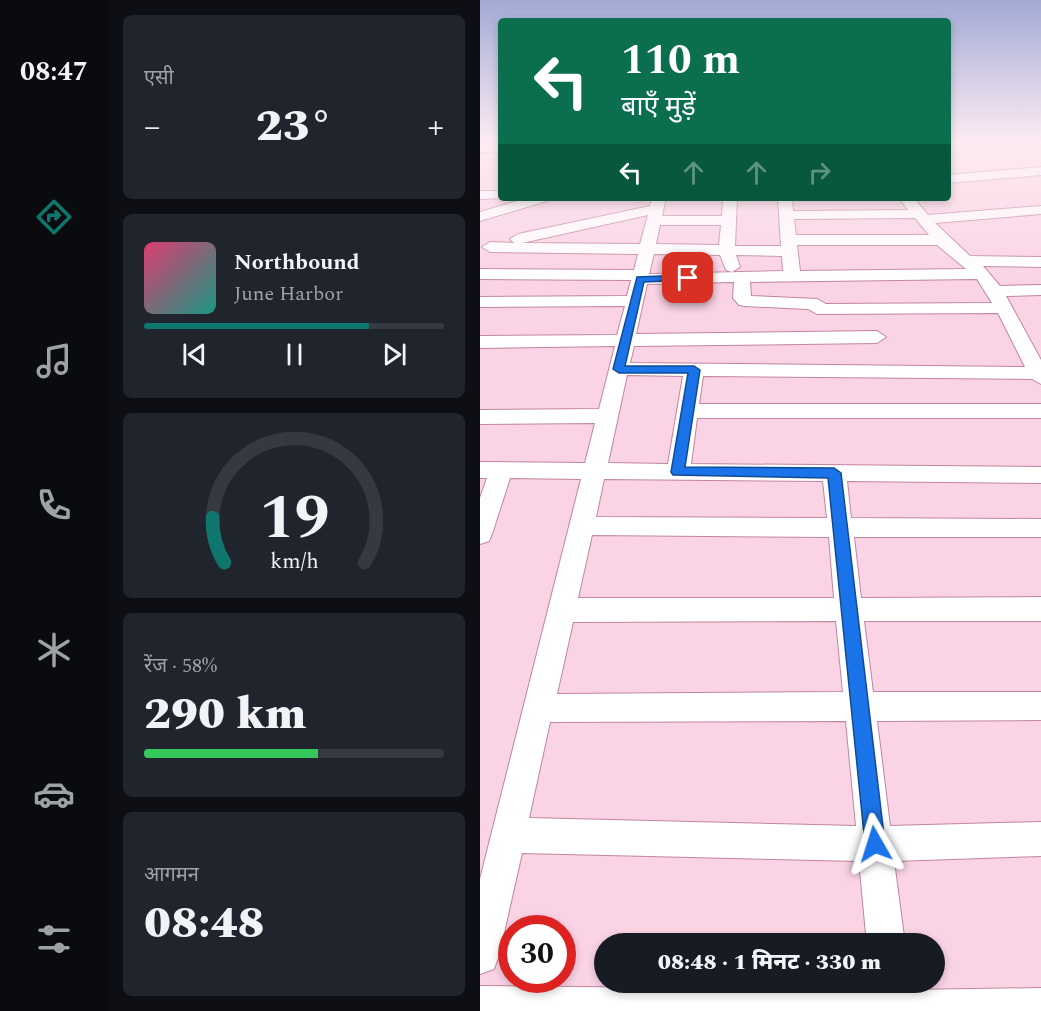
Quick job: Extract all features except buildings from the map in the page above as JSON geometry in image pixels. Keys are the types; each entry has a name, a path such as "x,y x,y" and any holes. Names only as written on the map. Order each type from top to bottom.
{"street":[{"path":"480,195 498,195"},
{"path":"480,217 531,201"},
{"path":"730,201 727,251 739,277 742,298 745,301 817,307 1004,308"},
{"path":"619,369 1040,376 1034,351 995,291 982,274 941,240 908,201"},
{"path":"792,276 785,206 920,217 1041,210"},
{"path":"485,249 570,226 656,209 728,221"},
{"path":"480,955 486,905 508,835 656,209"},
{"path":"480,302 641,276 727,251 790,245 941,240"},
{"path":"485,249 641,276"},
{"path":"966,261 1041,262"},
{"path":"480,274 739,277 982,274"},
{"path":"812,276 822,337"},
{"path":"995,291 1041,290"},
{"path":"480,342 877,337"},
{"path":"678,472 694,370"},
{"path":"687,411 1041,411"},
{"path":"480,417 607,416"},
{"path":"480,534 491,470 1041,475"},
{"path":"834,473 885,933"},
{"path":"582,526 1041,528"},
{"path":"562,609 1041,609"},
{"path":"538,708 1041,706"},
{"path":"508,835 875,844 1041,839"},
{"path":"480,1005 892,1001 1041,1008"}],"route":[{"path":"688,278 640,279 619,369 694,370 678,472 834,473 875,844"}]}
